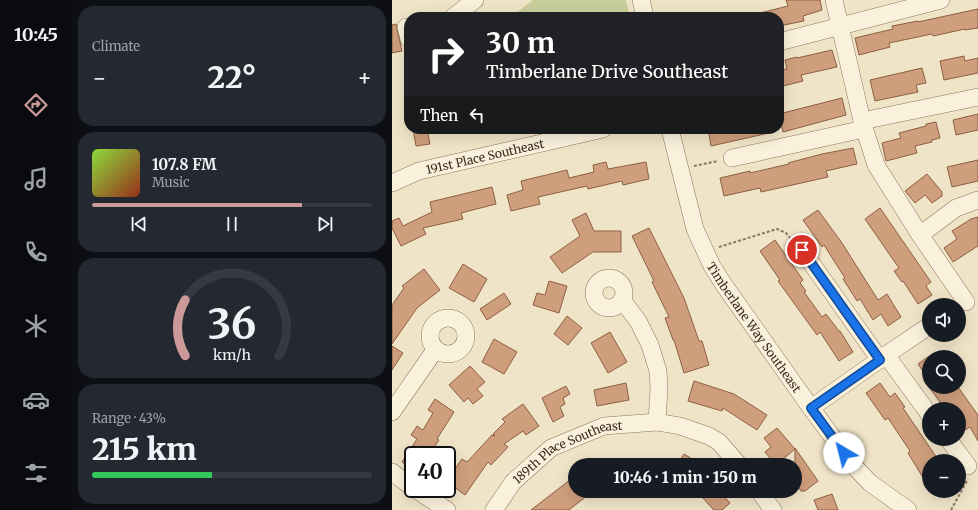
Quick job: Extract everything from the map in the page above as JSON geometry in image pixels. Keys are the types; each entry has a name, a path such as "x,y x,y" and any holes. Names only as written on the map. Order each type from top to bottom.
{"street":[{"path":"459,12 475,0"},
{"path":"641,0 644,12"},
{"path":"834,0 863,125 879,170 920,234 968,302"},
{"path":"784,41 940,0"},
{"path":"732,158 978,97"},
{"name":"191st Place Southeast","path":"392,183 420,171 581,134"},
{"name":"Timberlane Way Southeast","path":"671,134 695,229 705,252 724,285 853,465 870,483 908,510"},
{"path":"920,234 956,208 978,200"},
{"path":"802,250 883,357 922,405"},
{"path":"622,300 638,320 650,345 658,371 659,388 657,422"},
{"path":"811,408 922,331"},
{"path":"392,412 435,350"},
{"name":"189th Place Southeast","path":"494,510 513,482 551,448 604,426 657,422 680,426 710,436 719,442 734,458"},
{"path":"953,446 968,466"},
{"path":"392,472 404,481"},
{"path":"764,498 773,510"},
{"path":"425,505 447,510"}],"path":[{"path":"680,168 732,158"},
{"path":"705,252 777,229 786,233 802,250"},
{"path":"952,510 969,479 968,466"}],"green space":[{"path":"533,0 626,0 629,12 517,12"}],"building":[{"path":"786,0 820,0 822,10 803,16 804,21 784,25 784,12 764,12 788,6"},
{"path":"978,9 978,28 965,29 933,36 932,34 889,43 890,47 859,55 855,38 893,29 892,26"},
{"path":"396,24 402,51 392,53 392,25"},
{"path":"832,50 837,67 801,75 803,81 784,86 784,69 787,69 785,60"},
{"path":"964,56 965,61 978,58 978,73 944,80 940,61"},
{"path":"922,68 926,83 916,85 918,92 875,101 870,80"},
{"path":"842,98 846,115 784,132 784,113"},
{"path":"978,114 978,130 956,135 953,120"},
{"path":"936,122 940,138 932,140 932,142 915,146 917,153 886,161 882,143 901,138 899,133"},
{"path":"414,134 428,134 430,144 416,146"},
{"path":"709,134 765,134 711,146"},
{"path":"853,148 857,164 826,171 828,177 761,192 760,188 724,196 720,178 750,171 750,173 789,164 788,163 822,154"},
{"path":"978,160 978,181 952,187 947,167"},
{"path":"606,162 608,169 646,162 649,179 623,185 622,181 588,189 587,186 538,197 540,204 511,211 507,195 523,190 521,181 567,170 569,178 594,172 593,165"},
{"path":"927,174 942,192 942,196 932,203 925,195 915,203 905,191"},
{"path":"492,187 496,204 461,213 463,219 423,228 426,234 401,246 392,228 392,221 399,218 403,226 432,212 430,202"},
{"path":"880,208 931,282 926,286 932,295 927,298 922,298 922,301 918,304 903,281 902,282 894,271 899,268 865,219"},
{"path":"818,210 842,243 878,300 887,294 901,317 888,326 881,314 873,320 860,299 857,301 843,279 845,278 824,245 822,247 803,220"},
{"path":"586,213 594,231 621,231 621,252 593,252 562,273 550,257 580,236 572,220"},
{"path":"978,217 978,246 953,262 944,248 957,239 952,231 971,219"},
{"path":"649,228 684,298 699,341 702,341 709,365 684,373 674,340 665,318 669,317 652,282 654,281 632,236"},
{"path":"775,240 803,280 800,283 806,291 804,292 822,317 826,314 840,331 853,352 839,361 820,332 817,335 778,281 780,280 760,251"},
{"path":"463,264 487,279 474,302 449,288"},
{"path":"424,269 440,290 417,308 392,344 392,305 404,288 402,286"},
{"path":"549,281 567,286 559,313 533,305 537,293 545,295"},
{"path":"504,293 511,304 487,320 480,309"},
{"path":"567,316 582,328 568,345 554,334"},
{"path":"610,332 627,362 608,373 591,343"},
{"path":"494,339 517,352 504,374 482,362"},
{"path":"392,346 403,353 392,370"},
{"path":"922,361 922,370 918,364"},
{"path":"470,366 485,382 477,389 483,396 473,404 468,398 464,402 449,385"},
{"path":"694,381 734,394 767,415 757,430 723,408 722,411 688,401"},
{"path":"626,383 629,400 597,406 594,390"},
{"path":"880,383 890,397 895,393 905,407 903,408 922,436 922,446 929,446 934,454 922,454 922,476 908,453 910,451 888,418 885,420 866,393"},
{"path":"566,386 570,394 563,398 565,404 560,407 564,416 553,422 542,398"},
{"path":"934,394 963,394 978,415 978,441 970,427 966,430 966,402 940,402"},
{"path":"435,399 454,412 437,439 439,440 435,446 412,446 417,439 411,435 417,426 423,430 433,413 428,410"},
{"path":"523,404 539,426 526,435 523,431 504,444 508,447 491,465 488,462 465,495 456,488 456,467 462,459 467,462 492,435 495,436 493,434 505,422 502,419"},
{"path":"777,428 795,449 784,458 770,458 765,452 771,447 764,438"},
{"path":"795,448 802,458 795,458"},
{"path":"684,454 691,458 681,458"},
{"path":"802,458 818,481 805,491 802,491"},
{"path":"568,481 568,498 584,498 569,510 531,510"},
{"path":"832,494 838,510 818,510 814,500"},
{"path":"703,498 725,498 730,503 722,510 714,510"}],"route":[{"path":"802,250 880,360 811,408 844,453"}]}
